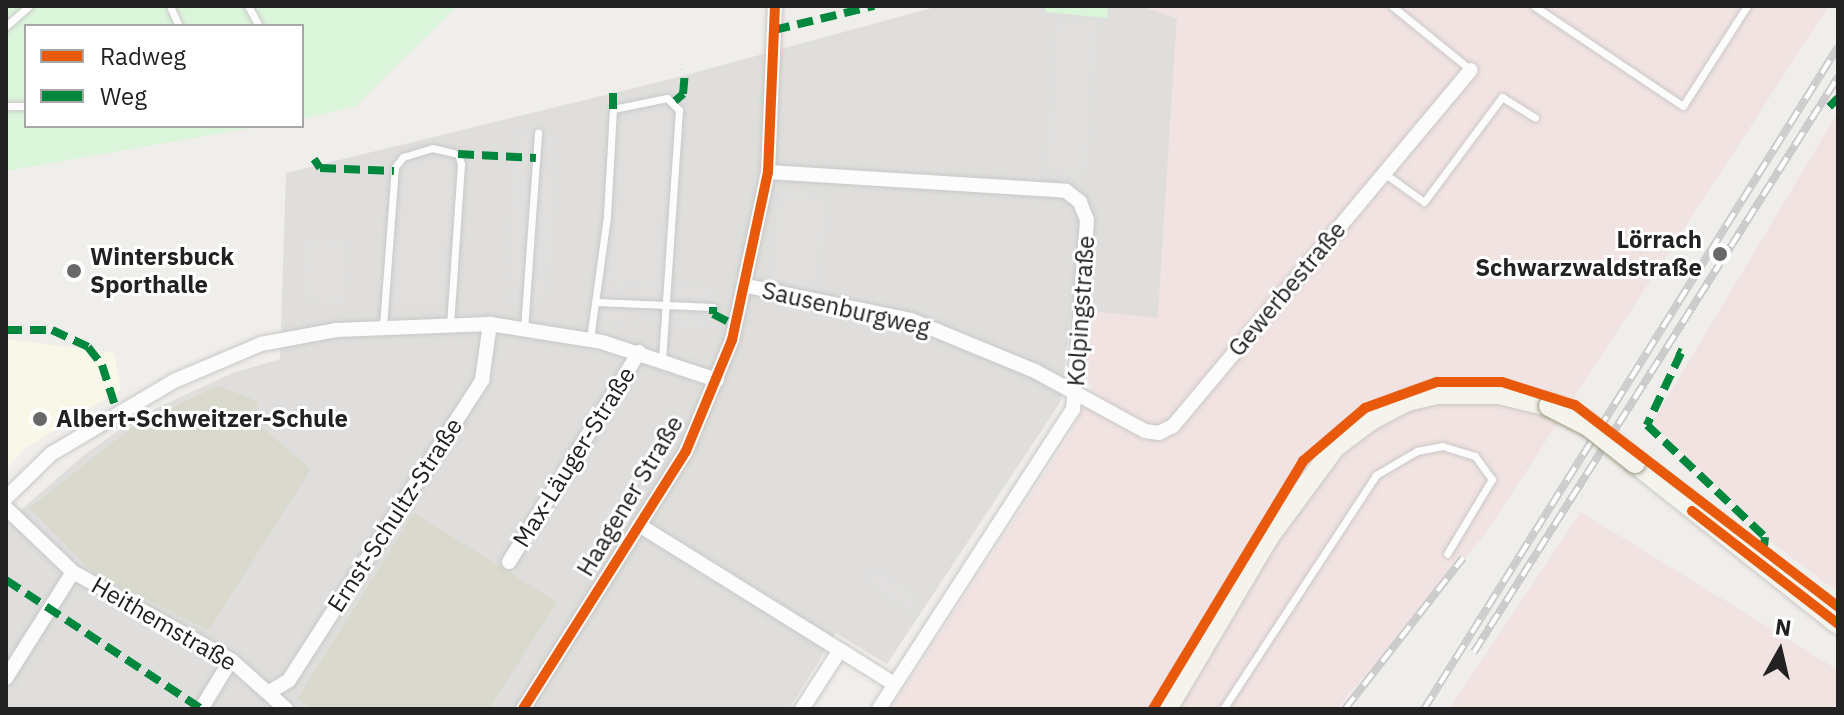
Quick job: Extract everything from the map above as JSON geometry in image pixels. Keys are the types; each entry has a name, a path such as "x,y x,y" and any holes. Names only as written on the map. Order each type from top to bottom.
{"main road":[{"path":"1167,709 1268,538 1335,447 1371,420 1407,401 1438,394 1499,394 1549,406 1588,426 1838,624"}],"street":[{"name":"Haagener Straße","path":"523,709 686,451 717,380 747,286 768,172 775,6"},
{"name":"Gewerbestraße","path":"1076,393 1145,431 1159,433 1173,426 1471,70"},
{"name":"Kolpingstraße","path":"768,172 1066,191 1080,202 1087,220 1073,409 879,709"},
{"name":"Sausenburgweg","path":"747,286 911,320 980,346 1076,393"},
{"path":"6,498 51,454 103,421 223,357 289,338 383,326 490,324 590,339 639,352 717,380"},
{"name":"Ernst-Schultz-Straße","path":"271,691 289,680 482,380 490,324"},
{"name":"Max-Läuger-Straße","path":"509,562 639,352"},
{"name":"Heithemstraße","path":"6,508 73,572 123,604 231,660 271,691 286,709"},
{"path":"639,525 894,684"},
{"path":"6,678 73,572"},
{"path":"802,709 840,650"},
{"path":"201,709 231,660"}],"lane":[{"path":"248,6 258,24"},
{"path":"1392,6 1471,70"},
{"path":"1534,6 1683,106 1747,6"},
{"path":"6,26 24,7"},
{"path":"1384,173 1424,202 1502,97 1535,118"},
{"path":"590,339 597,302 613,109 667,98 679,110 662,360"},
{"path":"524,329 538,132"},
{"path":"383,326 395,167 403,157 432,148 458,154 461,164 450,324"},
{"path":"597,302 713,307"},
{"path":"1223,709 1376,475 1417,451 1442,446 1475,456 1492,479 1447,554"}],"shaded area":[{"path":"939,6 1141,6 1177,18 1158,319 1071,309 1061,401 887,664 836,633 789,709 6,709 6,523 84,455 139,416 233,373 280,359 286,173 675,78"},
{"path":"1141,6 1829,6 1486,533 1337,709 891,709 1069,436 1093,387 1084,377 1089,311 1158,318 1177,18"},
{"path":"1057,18 1097,20 1086,175 1046,172"},
{"path":"665,105 674,115 665,284 602,279 623,113"},
{"path":"1838,112 1838,592 1772,543 1652,423"},
{"path":"516,134 557,136 547,303 507,300"},
{"path":"454,156 446,304 389,304 403,161"},
{"path":"781,191 829,198 816,291 768,285"},
{"path":"306,240 347,242 345,303 304,301"},
{"path":"606,282 716,289 714,316 708,316 707,327 604,322"},
{"name":"Albert-Schweitzer-Schule","path":"6,339 114,353 121,389 26,448 6,469"},
{"path":"218,386 257,401 260,426 311,469 209,630 95,574 29,508 136,424"},
{"path":"1581,512 1838,670 1838,709 1449,709"},
{"path":"414,513 557,602 489,709 312,709 297,699"},
{"path":"873,569 920,599 912,611 866,581"}],"green space":[{"path":"6,6 457,6 356,106 304,119 304,24 24,24 24,128 251,128 6,171"},
{"path":"1045,6 1108,6 1107,18 1045,12"}],"railway":[{"path":"1424,709 1838,47"},
{"path":"1474,652 1838,77"},
{"path":"1345,709 1463,558"}],"marked path":[{"path":"774,30 874,6"},
{"path":"675,101 683,94 685,70"},
{"path":"613,87 613,109"},
{"path":"1829,107 1838,98"},
{"path":"458,154 536,158"},
{"path":"314,159 320,168 394,171"},
{"path":"713,307 713,314 727,321"},
{"path":"6,330 52,330 88,347 102,365 117,412"},
{"path":"1677,351 1681,353 1647,425 1765,537 1764,546"},
{"path":"6,580 202,709"}],"cycle path":[{"path":"523,709 686,451 732,340 768,172 775,6"},
{"path":"1153,709 1303,461 1365,408 1437,382 1502,382 1575,405 1838,607"},
{"path":"1692,511 1838,624"}],"place":[{"name":"Lörrach Schwarzwaldstraße","path":"1720,254"},
{"name":"Wintersbuck Sporthalle","path":"74,271"},
{"name":"Albert-Schweitzer-Schule","path":"40,419"}]}
